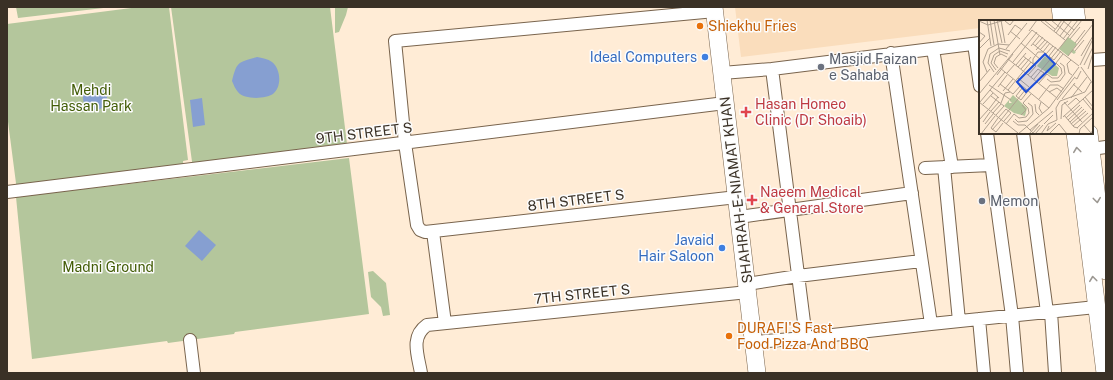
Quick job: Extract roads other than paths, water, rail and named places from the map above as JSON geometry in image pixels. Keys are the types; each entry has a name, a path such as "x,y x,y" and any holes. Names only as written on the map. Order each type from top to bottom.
{"main road":[{"path":"1060,7 1062,20"},
{"path":"1075,7 1077,20"},
{"name":"SHAHRAH-E-NIAMAT KHAN","path":"714,9 758,373"},
{"path":"1075,134 1105,373"},
{"path":"1095,143 1106,271"}],"street":[{"path":"405,143 395,41 714,9"},
{"path":"722,74 977,43 979,72"},
{"path":"933,48 948,167 960,321"},
{"path":"891,54 930,324"},
{"path":"1093,60 1106,59"},
{"path":"772,69 806,338"},
{"name":"9TH STREET S","path":"7,192 725,102"},
{"path":"986,134 1012,316 1017,373"},
{"path":"1023,134 1049,312 1055,373"},
{"name":"8TH STREET S","path":"405,143 417,225 420,230 425,232 736,196"},
{"path":"925,168 991,165"},
{"path":"739,217 912,193"},
{"path":"433,232 445,323"},
{"name":"7TH STREET S","path":"421,373 416,339 421,330 427,325 747,288 798,276 921,260"},
{"path":"754,342 806,338 1096,307"},
{"path":"979,319 984,373"},
{"path":"190,340 194,373"}],"water":[{"path":"257,57 269,60 275,65 279,73 278,87 270,96 255,98 241,95 235,88 232,81 235,70 242,62"},
{"path":"95,86 104,89 107,98 104,107 95,110 86,107 83,98 86,89"},
{"path":"202,98 205,125 193,127 190,100"},
{"path":"199,230 216,245 202,261 185,246"}],"place":[{"name":"Shiekhu Fries","path":"700,26"},
{"name":"Ideal Computers","path":"705,57"},
{"name":"Masjid Faizan e Sahaba","path":"821,67"},
{"name":"Hasan Homeo Clinic (Dr Shoaib)","path":"746,112"},
{"name":"Naeem Medical & General Store","path":"752,200"},
{"name":"Memon","path":"982,201"},
{"name":"Javaid Hair Saloon","path":"722,248"},
{"name":"DURAFI'S Fast Food Pizza And BBQ","path":"729,336"}],"park label":[{"name":"Mehdi Hassan Park","path":"91,98"},
{"name":"Madni Ground","path":"108,267"}]}
